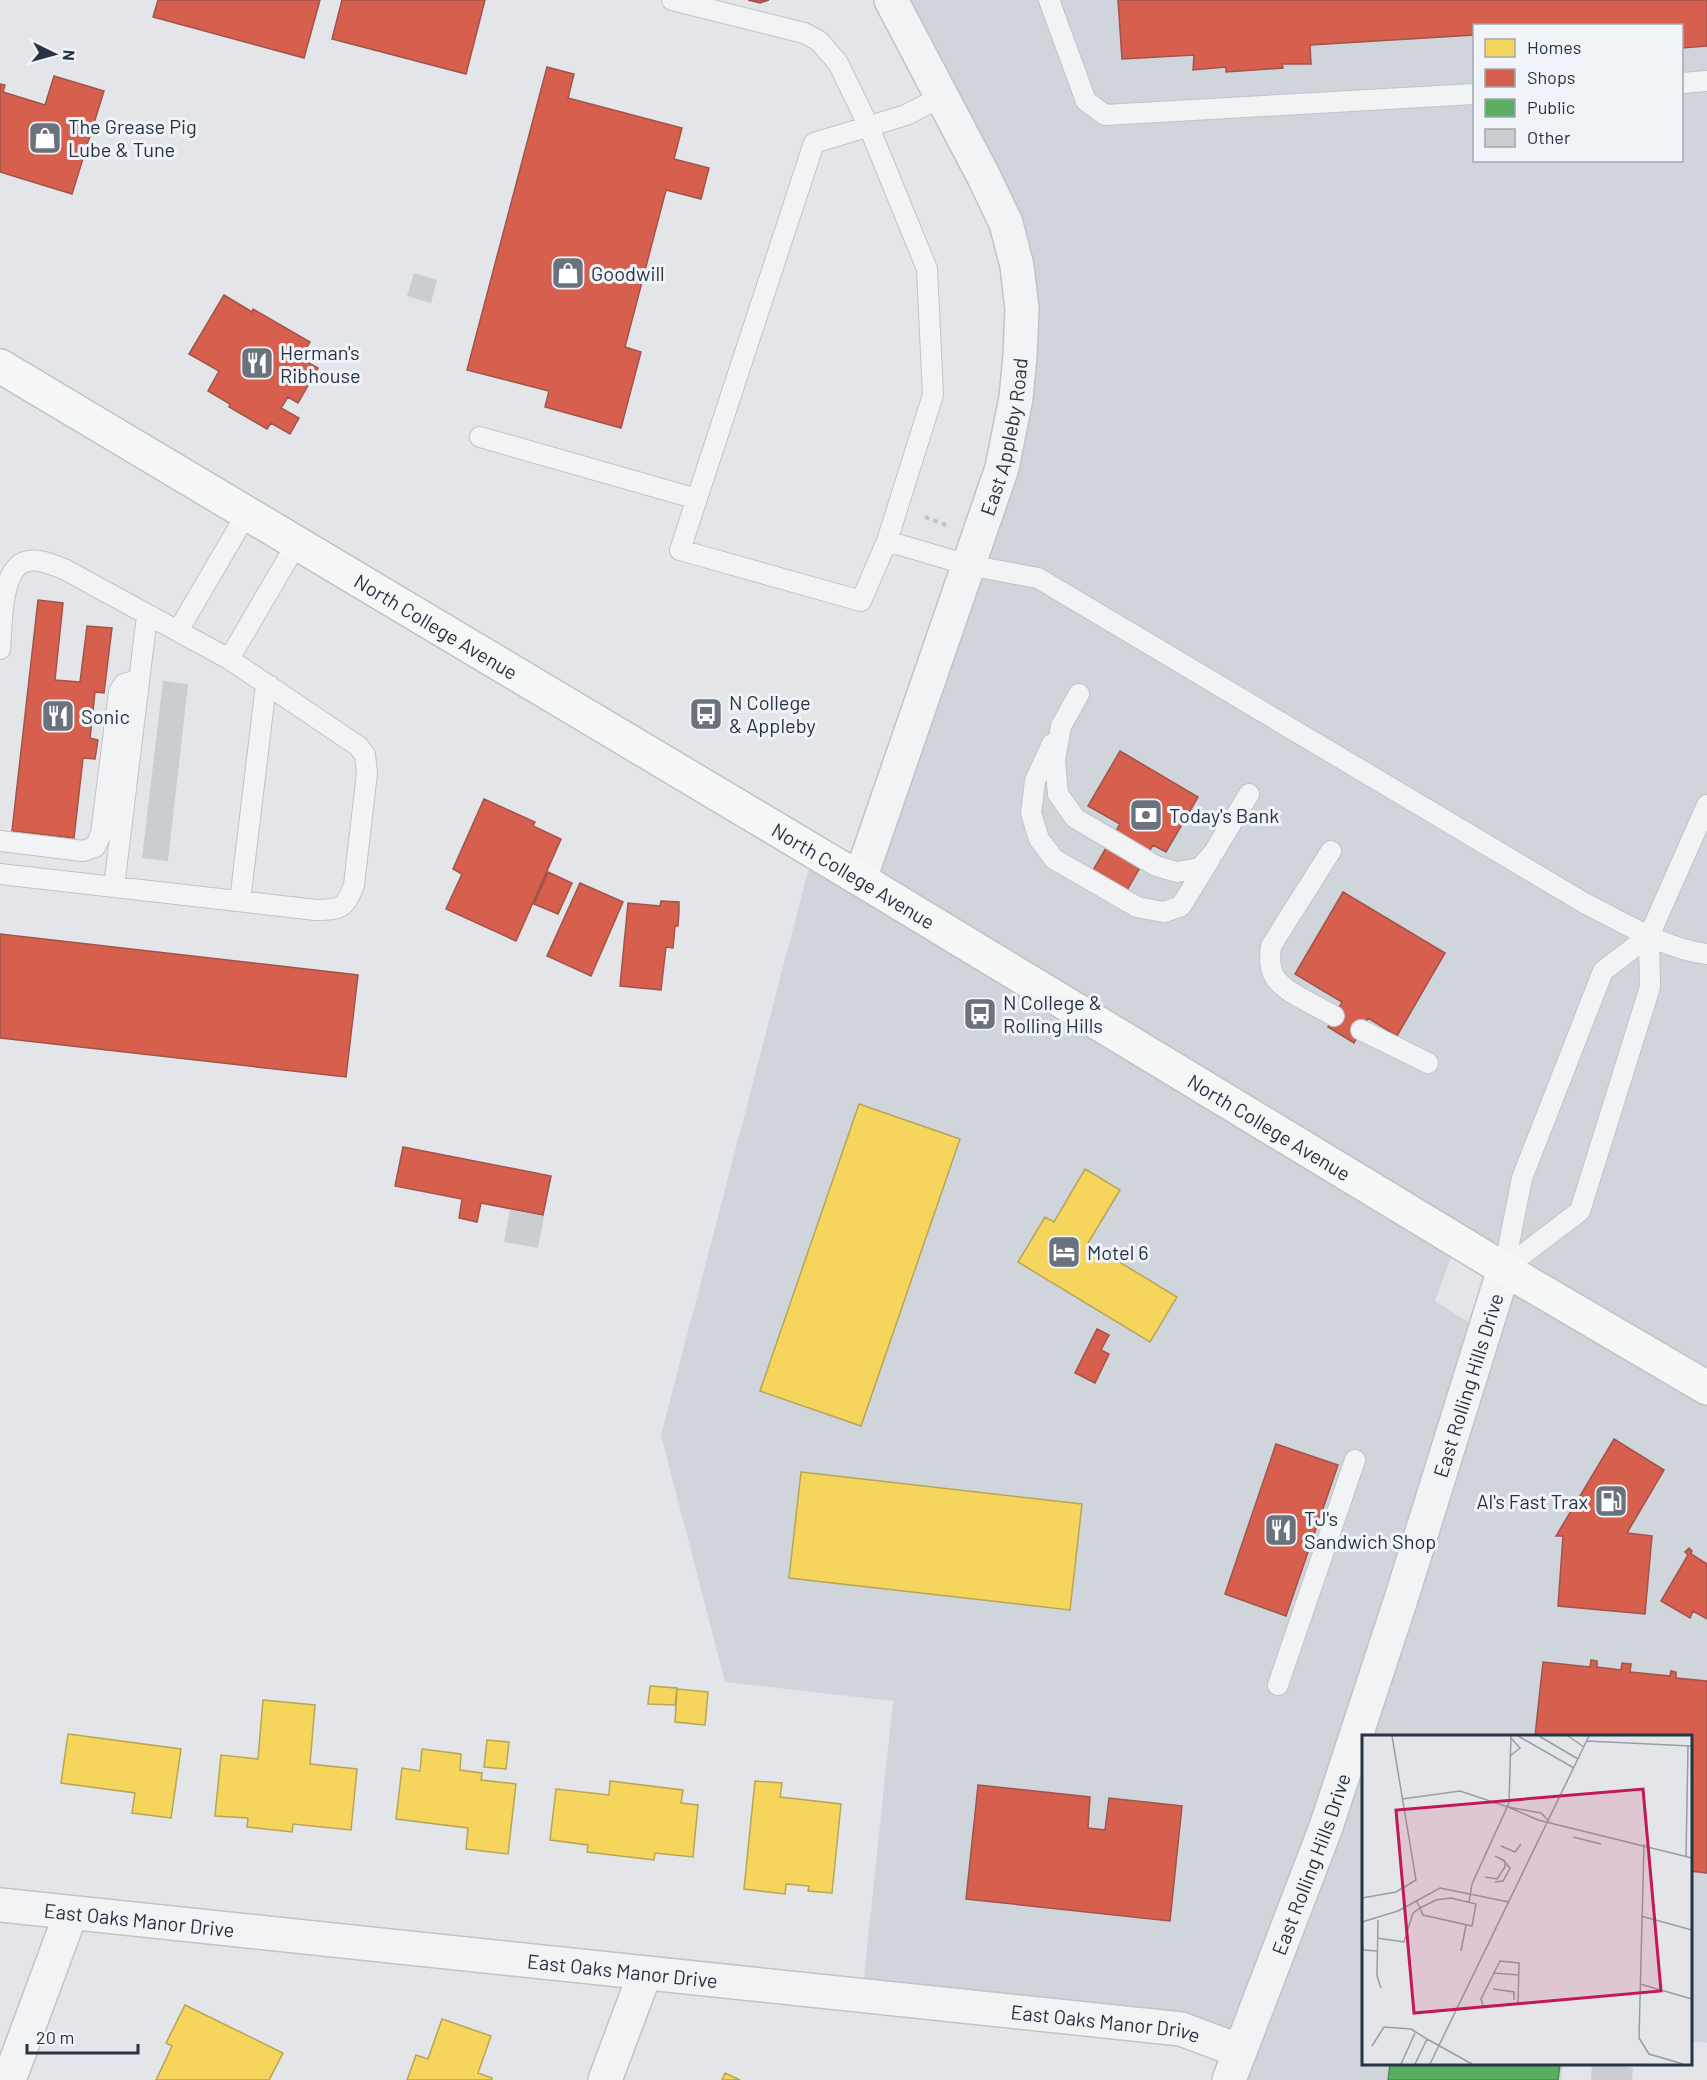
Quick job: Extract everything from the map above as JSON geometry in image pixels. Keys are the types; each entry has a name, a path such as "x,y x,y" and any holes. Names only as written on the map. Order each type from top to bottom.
{"main road":[{"name":"North College Avenue","path":"0,366 860,879 1504,1269 1707,1388"}],"street":[{"name":"East Appleby Road","path":"860,879 1002,468 1016,398 1022,309 1017,266 1006,223 891,0"},
{"name":"East Rolling Hills Drive","path":"1234,2065 1326,1827 1402,1596 1504,1269"},
{"name":"East Oaks Manor Drive","path":"0,1905 1181,2029 1234,2065"},
{"path":"9,2080 71,1913"},
{"path":"605,2080 645,1972"}],"lane":[{"path":"672,0 804,33 819,41 838,63 869,127 927,269 933,395 887,541 861,601 680,550 814,143 869,127 906,115 941,97"},
{"path":"1049,0 1086,101 1105,115 1473,94"},
{"path":"1683,83 1707,81"},
{"path":"480,437 697,499"},
{"path":"178,631 247,513"},
{"path":"887,541 968,565 1038,578 1586,904 1649,936 1689,952 1707,954"},
{"path":"229,659 297,543"},
{"path":"0,649 7,581 16,568 27,561 45,562 64,569 229,659 358,746 365,755 367,773 354,885 349,900 334,910 240,902 0,874"},
{"path":"114,887 146,624 150,616"},
{"path":"0,841 83,851 95,847 100,834 119,692 124,684 139,680"},
{"path":"240,902 265,693 270,686"},
{"path":"1079,694 1035,781 1031,813 1039,839 1054,859 1137,907 1164,912 1181,906 1249,794"},
{"path":"1061,726 1055,760 1058,794 1075,818 1156,866 1177,872 1200,868 1214,852"},
{"path":"1504,1269 1581,1211 1650,987 1649,936 1707,805"},
{"path":"1331,851 1271,946 1269,961 1273,975 1281,986 1334,1016"},
{"path":"1504,1269 1522,1178 1603,971 1649,936"},
{"path":"1361,1030 1428,1063"},
{"path":"1278,1685 1355,1460"}],"shaded area":[{"path":"891,0 1707,0 1707,2043 1692,2041 1692,1735 1362,1735 1362,2065 1563,2065 1561,2080 1229,2080 1240,2051 862,1996 893,1701 725,1682 661,1435 813,852 859,879 1002,468 1017,266","holes":["1457,1241 1504,1269 1484,1332 1435,1301"]}],"building: Homes":[{"path":"859,1104 960,1139 861,1426 760,1391"},
{"name":"Motel 6","path":"1085,1169 1120,1190 1088,1243 1177,1297 1150,1342 1018,1262 1045,1217 1054,1222"},
{"path":"801,1472 1082,1504 1070,1610 789,1578"},
{"path":"650,1686 677,1688 675,1705 648,1704"},
{"path":"677,1689 708,1692 705,1725 675,1722"},
{"path":"263,1700 315,1705 310,1764 357,1769 351,1830 293,1824 292,1832 247,1827 248,1818 215,1816 221,1755 258,1759"},
{"path":"68,1734 181,1749 171,1818 132,1813 135,1793 61,1783"},
{"path":"487,1740 509,1742 506,1769 484,1767"},
{"path":"422,1749 461,1754 460,1770 482,1773 481,1780 516,1784 508,1854 466,1849 468,1828 396,1819 402,1768 420,1771"},
{"path":"610,1781 683,1790 681,1803 698,1805 693,1857 655,1853 654,1860 587,1852 588,1845 550,1840 556,1789 609,1795"},
{"path":"755,1781 782,1783 780,1797 841,1804 832,1893 808,1891 809,1886 786,1884 785,1894 744,1889"},
{"path":"185,2005 283,2053 269,2080 156,2080 172,2046 166,2043"},
{"path":"442,2019 491,2036 478,2073 492,2080 407,2080 416,2055 428,2059"},
{"path":"725,2073 740,2080 722,2080"}],"building: Shops":[{"path":"158,0 320,0 304,58 153,17"},
{"path":"342,0 485,0 466,74 332,39"},
{"path":"748,0 769,0 760,3"},
{"path":"1118,0 1707,0 1707,46 1683,48 1683,24 1473,24 1473,35 1310,45 1311,64 1282,64 1283,68 1226,72 1226,67 1193,70 1194,55 1122,59"},
{"name":"Goodwill","path":"547,67 574,74 568,98 682,128 674,159 709,168 701,199 666,190 625,347 641,352 621,428 545,407 549,391 467,370"},
{"name":"The Grease Pig Lube & Tune","path":"54,76 104,91 72,194 0,172 0,84 5,85 3,92 45,105"},
{"name":"Herman's Ribhouse","path":"224,295 310,342 300,358 318,368 298,403 288,397 281,408 299,418 290,434 271,423 267,429 229,407 230,404 208,391 219,371 189,354"},
{"name":"Sonic","path":"38,600 63,603 55,680 80,682 87,626 112,628 104,693 95,692 90,738 98,740 95,759 83,758 74,838 12,831"},
{"name":"Today's Bank","path":"1120,751 1198,797 1166,852 1153,845 1126,892 1092,872 1120,824 1088,806"},
{"path":"484,799 535,822 533,826 561,839 516,941 446,909 462,874 453,869"},
{"path":"548,872 572,883 558,914 534,904"},
{"path":"580,883 623,902 591,976 547,956"},
{"path":"1343,892 1445,953 1397,1036 1368,1018 1354,1043 1328,1027 1342,1002 1295,974"},
{"path":"661,901 679,902 679,912 673,948 666,947 661,990 620,986 628,903 660,906"},
{"path":"0,934 358,975 346,1077 0,1038"},
{"path":"403,1147 551,1176 543,1215 481,1203 477,1222 459,1218 462,1199 395,1186"},
{"path":"1097,1329 1109,1335 1101,1350 1109,1354 1095,1383 1075,1373"},
{"name":"Al's Fast Trax","path":"1614,1439 1664,1470 1627,1533 1652,1536 1645,1614 1558,1606 1563,1536 1556,1536"},
{"name":"TJ's Sandwich Shop","path":"1276,1444 1338,1465 1286,1616 1225,1594"},
{"path":"1689,1548 1692,1551 1691,1554 1707,1564 1707,1619 1693,1611 1690,1618 1661,1601 1688,1555 1685,1552"},
{"path":"1591,1660 1597,1661 1597,1667 1621,1670 1622,1663 1631,1664 1630,1672 1670,1676 1671,1671 1676,1672 1676,1678 1707,1681 1707,1873 1692,1871 1692,1735 1535,1735 1543,1662 1590,1667"},
{"path":"978,1785 1090,1797 1088,1828 1105,1830 1109,1798 1182,1806 1170,1921 966,1899"}],"building: Public":[{"path":"1390,2065 1560,2065 1558,2080 1388,2080"}],"building: Other":[{"path":"414,273 437,280 431,303 407,296"},
{"path":"163,681 188,684 168,861 142,858"},
{"path":"510,1210 544,1216 538,1248 504,1242"},
{"path":"1592,2065 1622,2065 1633,2068 1632,2080 1591,2080"}],"place":[{"name":"The Grease Pig Lube & Tune","path":"45,138"},
{"name":"Goodwill","path":"568,273"},
{"name":"Herman's Ribhouse","path":"257,363"},
{"name":"N College & Appleby","path":"706,714"},
{"name":"Sonic","path":"58,716"},
{"name":"Today's Bank","path":"1146,815"},
{"name":"N College & Rolling Hills","path":"980,1014"},
{"name":"Motel 6","path":"1064,1252"},
{"name":"Al's Fast Trax","path":"1611,1501"},
{"name":"TJ's Sandwich Shop","path":"1281,1530"}]}
